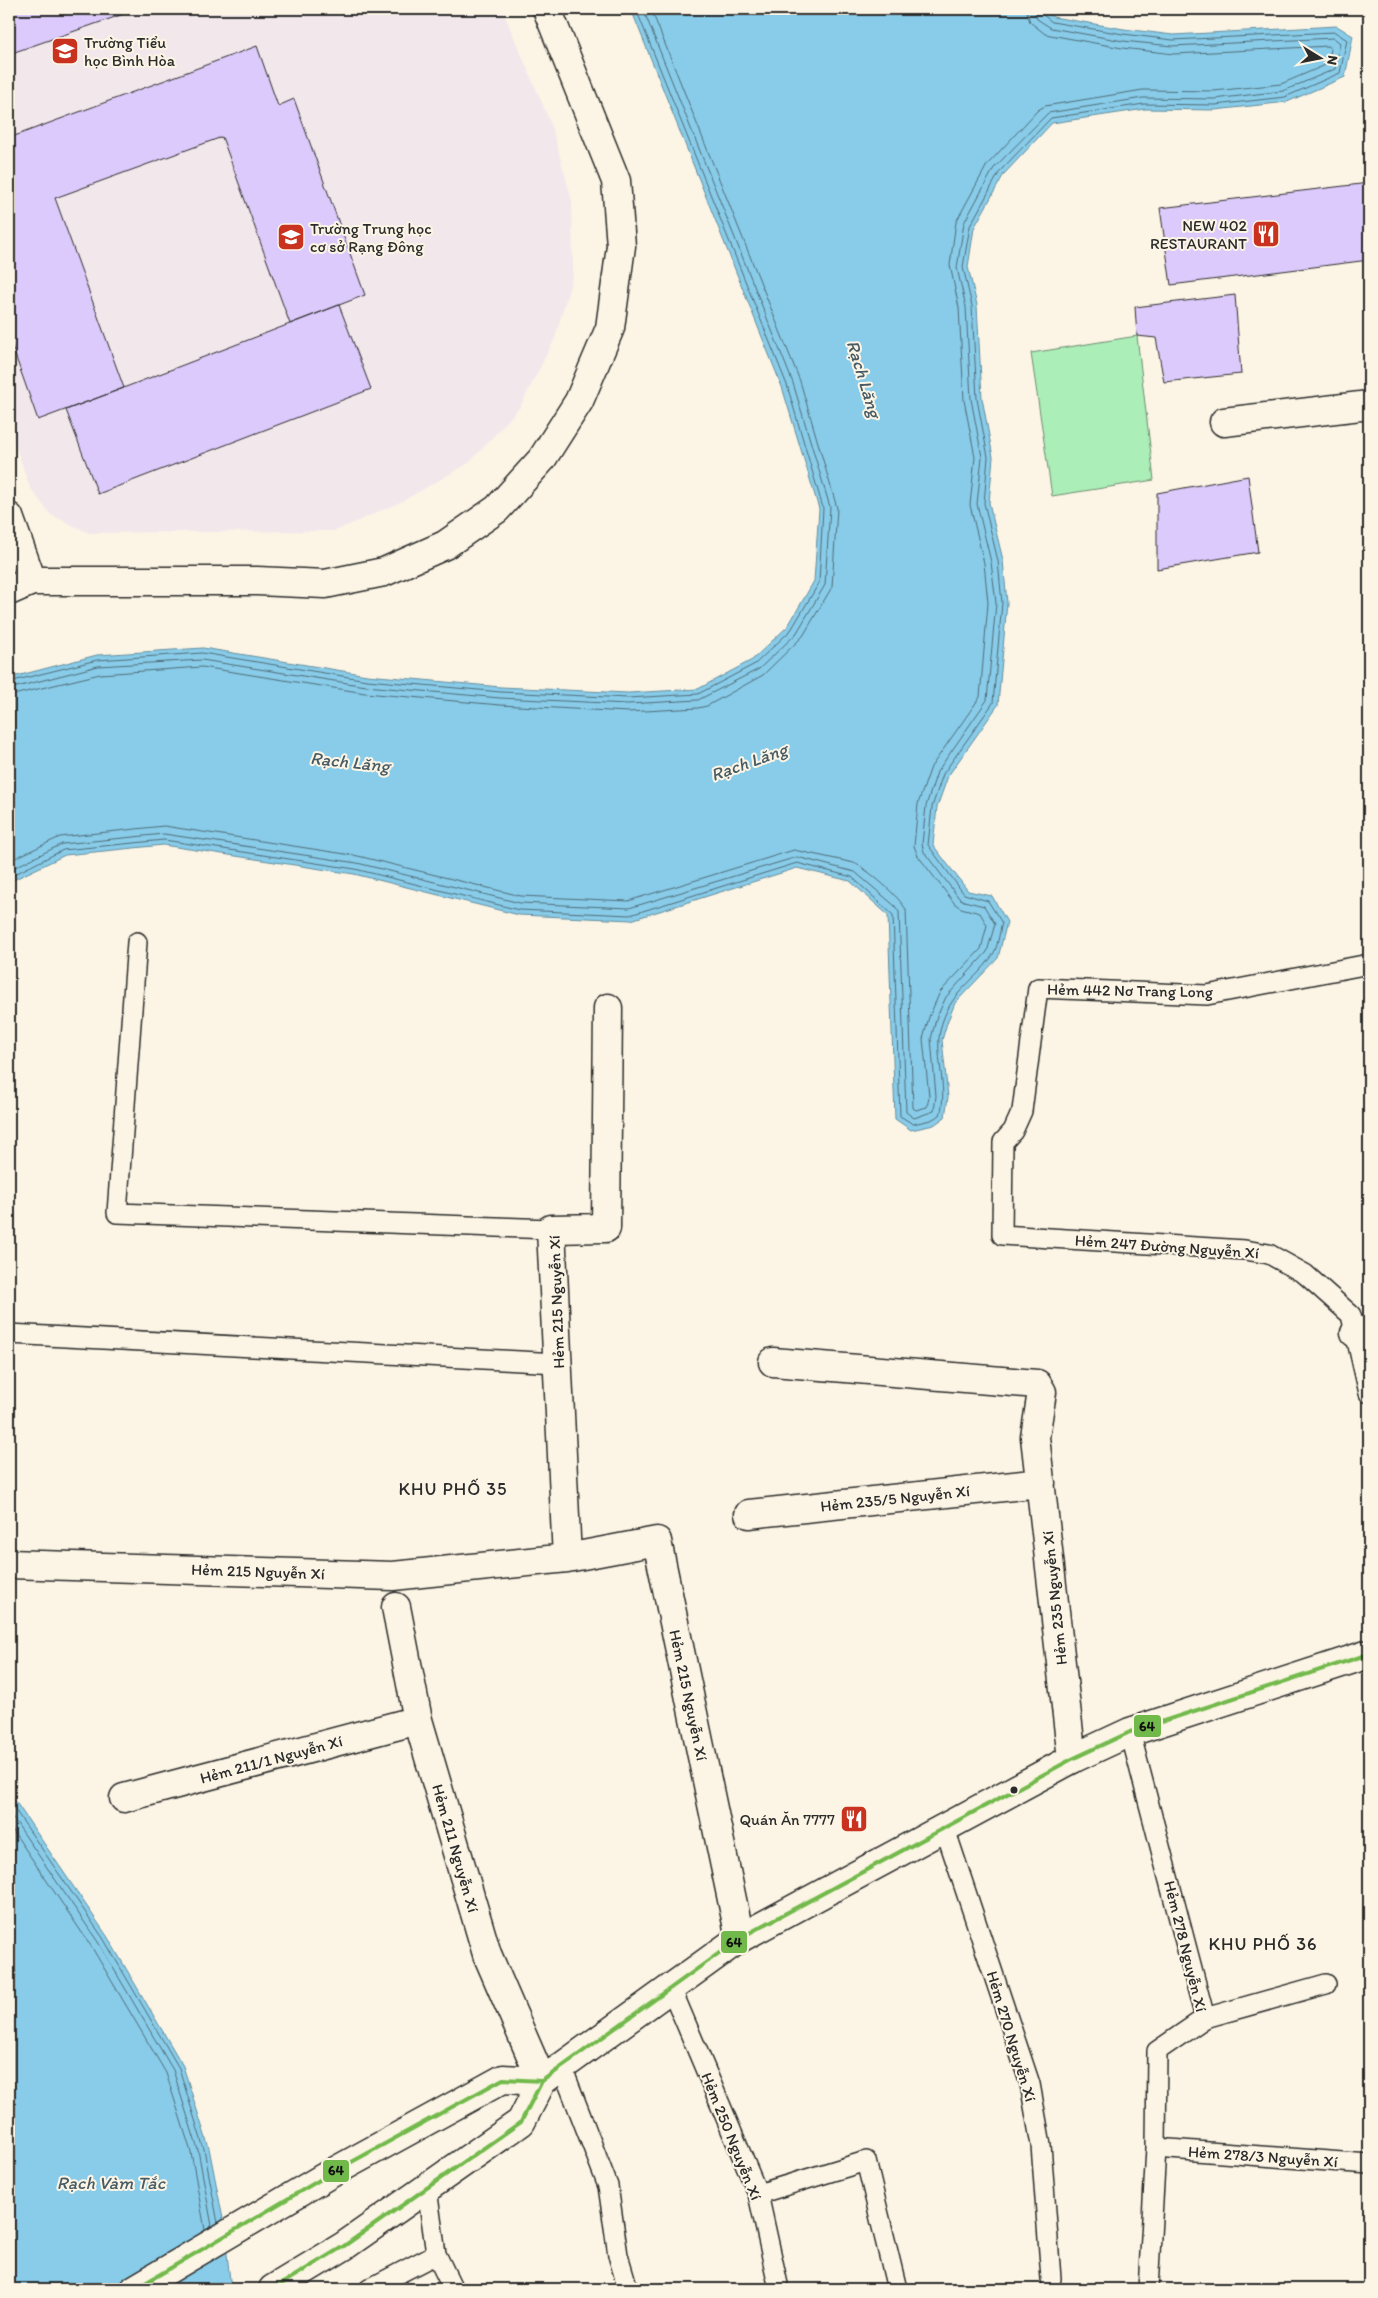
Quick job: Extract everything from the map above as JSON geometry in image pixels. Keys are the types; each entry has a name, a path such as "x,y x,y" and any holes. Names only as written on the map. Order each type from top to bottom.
{"street":[{"path":"9,518 20,586 258,581 325,584 384,572 445,545 497,510 542,459 578,401 610,328 622,246 616,181 548,9"},
{"path":"1224,422 1369,405"},
{"name":"Hẻm 215 Nguyễn Xí","path":"567,1558 551,1229 606,1228 608,1008"},
{"name":"Hẻm 235 Nguyễn Xí","path":"773,1362 1037,1384 1042,1392 1035,1437 1072,1759"},
{"name":"Hẻm 235/5 Nguyễn Xí","path":"749,1514 1041,1483"},
{"name":"Hẻm 215 Nguyễn Xí","path":"9,1564 393,1576 567,1558 657,1541 740,1938"},
{"name":"Hẻm 211 Nguyễn Xí","path":"396,1607 418,1720 486,1954 552,2074"},
{"path":"273,2289 344,2246 521,2122 552,2074 740,1938 1072,1759 1130,1732 1369,1654"},
{"name":"Hẻm 211/1 Nguyễn Xí","path":"124,1798 418,1720"},
{"path":"135,2289 328,2175 503,2079 552,2074"}],"lane":[{"path":"136,942 117,1213 551,1229"},
{"name":"Hẻm 442 Nơ Trang Long","path":"1002,1235 1003,1142 1013,1131 1022,1111 1038,988 1207,995 1369,964"},
{"name":"Hẻm 247 Đường Nguyễn Xí","path":"1002,1235 1245,1250 1268,1254 1305,1274 1351,1315 1362,1332 1369,1393"},
{"path":"9,1334 557,1363"},
{"name":"Hẻm 278 Nguyễn Xí","path":"1130,1732 1205,2018 1157,2050 1156,2148 1148,2289"},
{"name":"Hẻm 270 Nguyễn Xí","path":"945,1829 1030,2084 1041,2145 1051,2279"},
{"path":"1205,2018 1326,1984"},
{"name":"Hẻm 250 Nguyễn Xí","path":"671,1988 758,2194 779,2289"},
{"path":"552,2074 608,2186 618,2254 628,2289"},
{"name":"Hẻm 278/3 Nguyễn Xí","path":"1156,2148 1369,2164"},
{"path":"758,2194 866,2161 897,2289"},
{"path":"427,2188 436,2254 453,2289"},
{"path":"369,2289 436,2254"}],"shaded area":[{"name":"Trường Trung học cơ sở Rạng Đông","path":"9,9 502,9 551,124 572,200 573,275 555,338 520,407 469,463 403,501 335,531 89,533 51,515 30,488 9,427"}],"green space":[{"path":"1137,336 1154,480 1052,496 1031,353"}],"water":[{"name":"Rạch Lăng","path":"631,9 1042,9 1053,17 1173,35 1337,26 1353,36 1345,77 1287,102 1215,110 1145,109 1052,123 1004,174 974,228 968,267 977,305 982,398 993,457 989,503 1003,560 1007,603 998,705 948,776 937,807 933,845 968,891 992,896 1007,922 998,958 955,1003 947,1023 942,1040 948,1097 945,1117 934,1125 911,1130 895,1119 888,915 850,881 797,868 631,920 519,915 354,874 163,845 65,855 9,882 9,678 97,655 203,648 367,675 501,687 628,693 698,689 752,660 788,626 814,581 819,509 782,387"},
{"name":"Rạch Vàm Tắc","path":"9,1792 107,1936 183,2066 209,2148 223,2219 231,2289 9,2289"}],"building":[{"path":"9,9 138,9 9,54"},
{"path":"257,46 278,106 294,99 365,295 290,324 222,137 55,198 124,388 38,420 9,338 9,138"},
{"name":"NEW 402 RESTAURANT","path":"1369,183 1369,260 1171,285 1160,208"},
{"path":"1235,295 1241,374 1164,382 1156,338 1137,336 1135,307"},
{"path":"339,305 371,389 98,494 66,410"},
{"path":"1248,476 1258,552 1157,569 1157,493"}],"transit line":[{"name":"64","path":"135,2289 328,2175 503,2079 542,2081 740,1938 1072,1759 1130,1732 1369,1654"},
{"name":"64","path":"273,2289 344,2246 521,2122 542,2081 572,2060"}],"place":[{"name":"Trường Tiểu học Bình Hòa","path":"65,51"},
{"name":"NEW 402 RESTAURANT","path":"1266,234"},
{"name":"Trường Trung học cơ sở Rạng Đông","path":"291,237"},
{"name":"Quán Ăn 7777","path":"854,1819"}],"district":[{"name":"KHU PHỐ 35","path":"453,1489"},
{"name":"KHU PHỐ 36","path":"1263,1944"}]}
